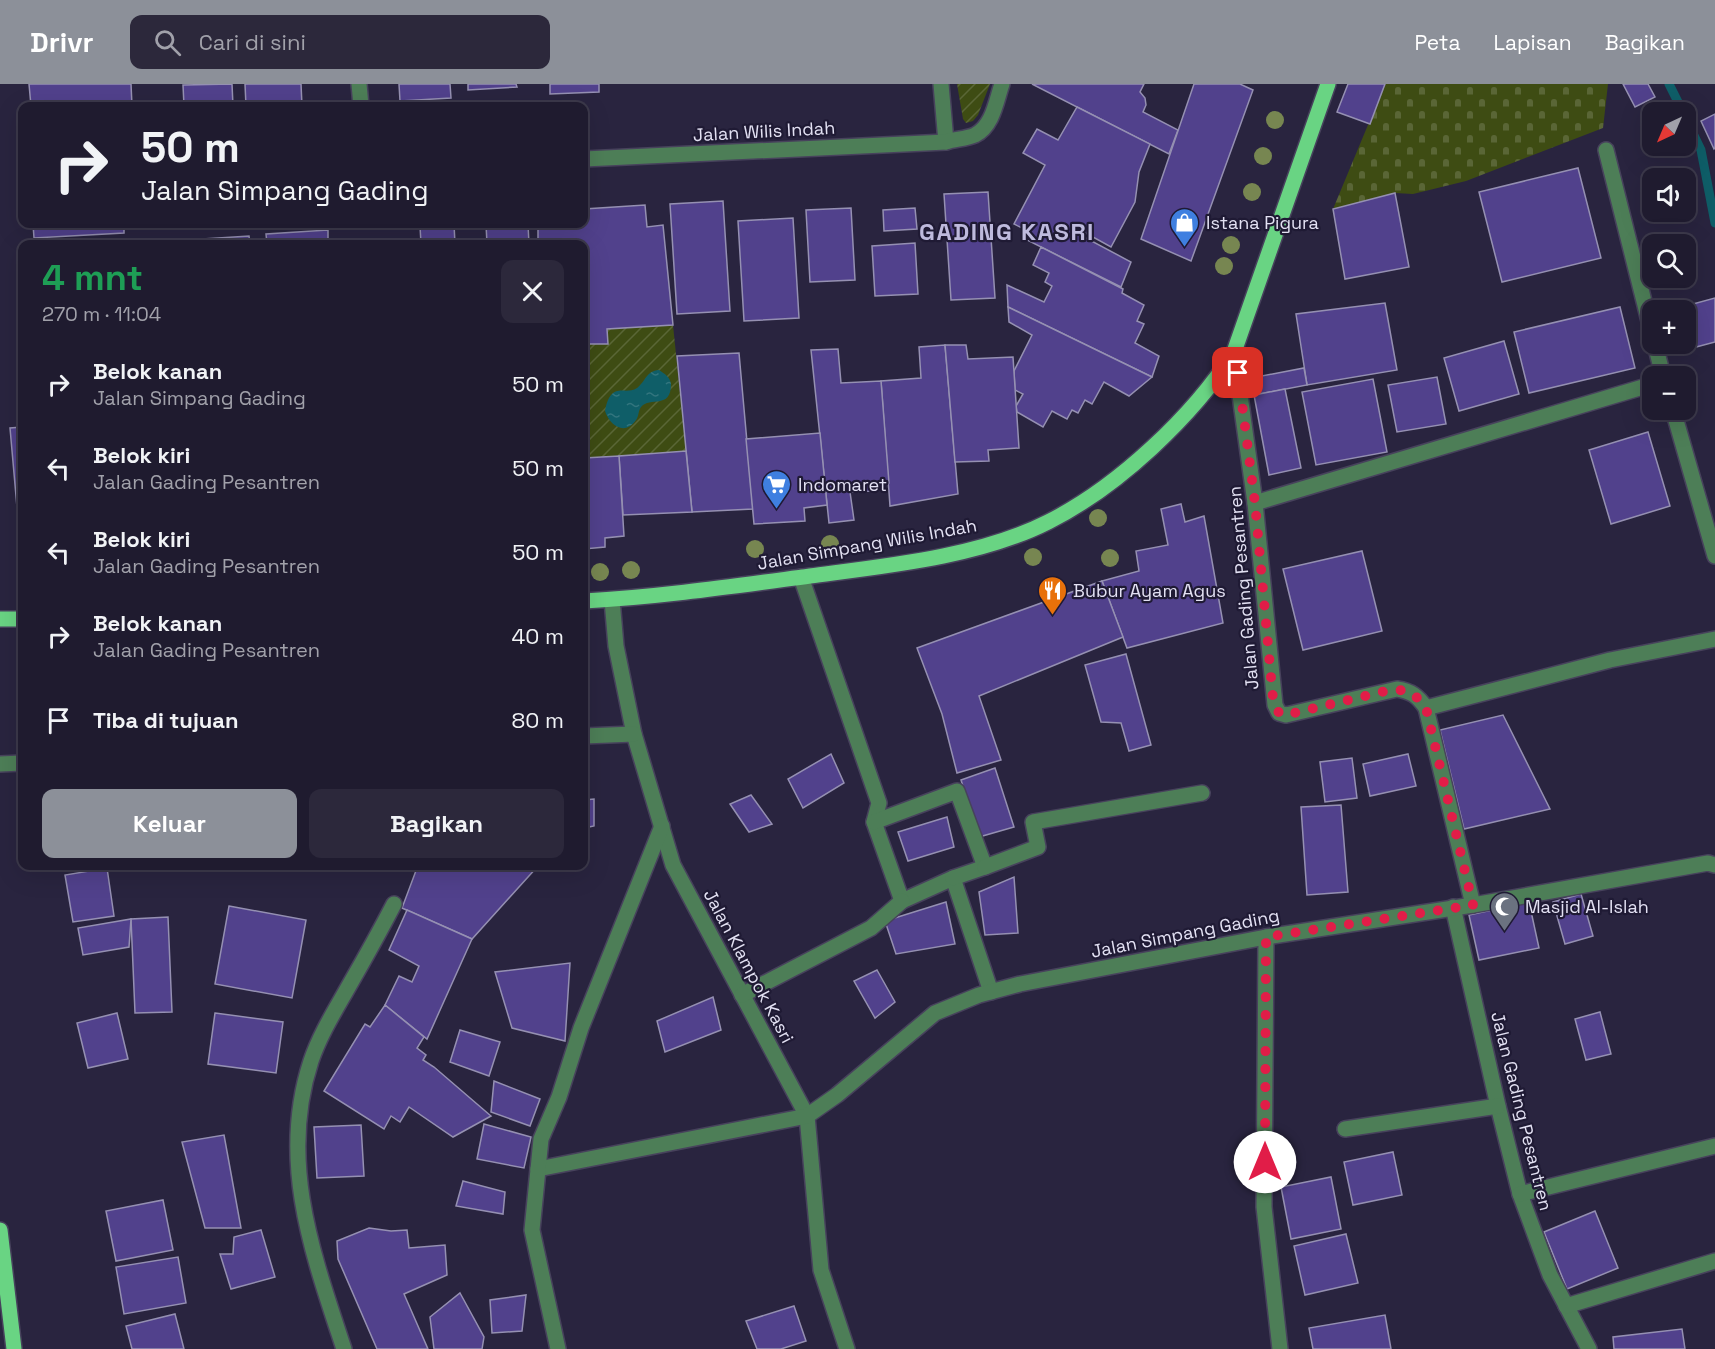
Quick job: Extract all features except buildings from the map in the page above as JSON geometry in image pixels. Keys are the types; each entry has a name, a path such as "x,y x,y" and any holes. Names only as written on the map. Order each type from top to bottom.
{"main road":[{"name":"Jalan Simpang Wilis Indah","path":"588,601 612,600 801,577 966,551 1011,537 1048,522 1114,480 1142,457 1215,381 1234,352 1328,84"},
{"path":"0,619 18,619"},
{"path":"0,1230 14,1349"}],"street":[{"path":"359,84 361,102"},
{"path":"941,84 946,142"},
{"name":"Jalan Wilis Indah","path":"588,159 946,142 974,135 985,128 992,116 1002,84"},
{"path":"1606,150 1644,300"},
{"name":"Jalan Gading Pesantren","path":"1234,352 1255,503 1273,699 1279,713 1286,715 1397,689 1411,692 1426,708"},
{"path":"1255,503 1642,387"},
{"path":"1676,420 1712,525 1715,556"},
{"path":"801,577 879,802 874,822 903,901"},
{"name":"Jalan Klampok Kasri","path":"612,600 616,646 634,734 674,866 807,1116 820,1270 847,1349"},
{"path":"1473,905 1426,708 1610,660 1715,639"},
{"path":"588,736 634,734"},
{"path":"0,764 18,763"},
{"path":"874,822 957,791 985,867"},
{"path":"742,995 871,928 903,901 953,878 1038,847 1033,822 1202,793"},
{"path":"558,1349 532,1230 541,1139 559,1097 581,1028 662,825"},
{"name":"Jalan Simpang Gading","path":"807,1116 837,1095 935,1013 991,992 1020,984 1266,937 1473,905 1708,863 1715,865"},
{"path":"953,878 991,992"},
{"path":"344,1349 313,1256 300,1199 299,1111 311,1061 331,1017 394,904"},
{"name":"Jalan Gading Pesantren","path":"1453,907 1520,1194 1550,1275 1589,1349"},
{"path":"1266,937 1264,1207 1280,1349"},
{"path":"1345,1130 1498,1106"},
{"path":"538,1169 807,1116"},
{"path":"1520,1194 1715,1146"},
{"path":"1566,1306 1715,1261"}],"green space":[{"path":"957,84 990,84 978,115 973,121 966,123 963,119"},
{"path":"1385,84 1608,84 1603,128 1466,181 1413,194 1395,193 1333,209"},
{"path":"673,325 686,451 588,458 588,344 608,344 607,329"}],"water":[{"path":"659,370 667,376 671,384 668,397 664,400 649,402 641,407 632,425 623,428 614,425 605,411 611,395 615,392 637,388 649,374"}],"waterway":[{"path":"1669,84 1678,102"},
{"path":"1696,140 1701,150 1715,223"}],"place":[{"name":"Istana Pigura","path":"1185,248"},
{"name":"Indomaret","path":"777,510"},
{"name":"Bubur Ayam Agus","path":"1052,616"},
{"name":"Masjid Al-Islah","path":"1504,932"}],"district":[{"name":"GADING KASRI","path":"1007,231"}],"route":[{"path":"1238,373 1255,503 1275,705 1279,713 1286,715 1397,689 1411,692 1419,698 1426,708 1473,905 1266,937 1265,1162"}]}
